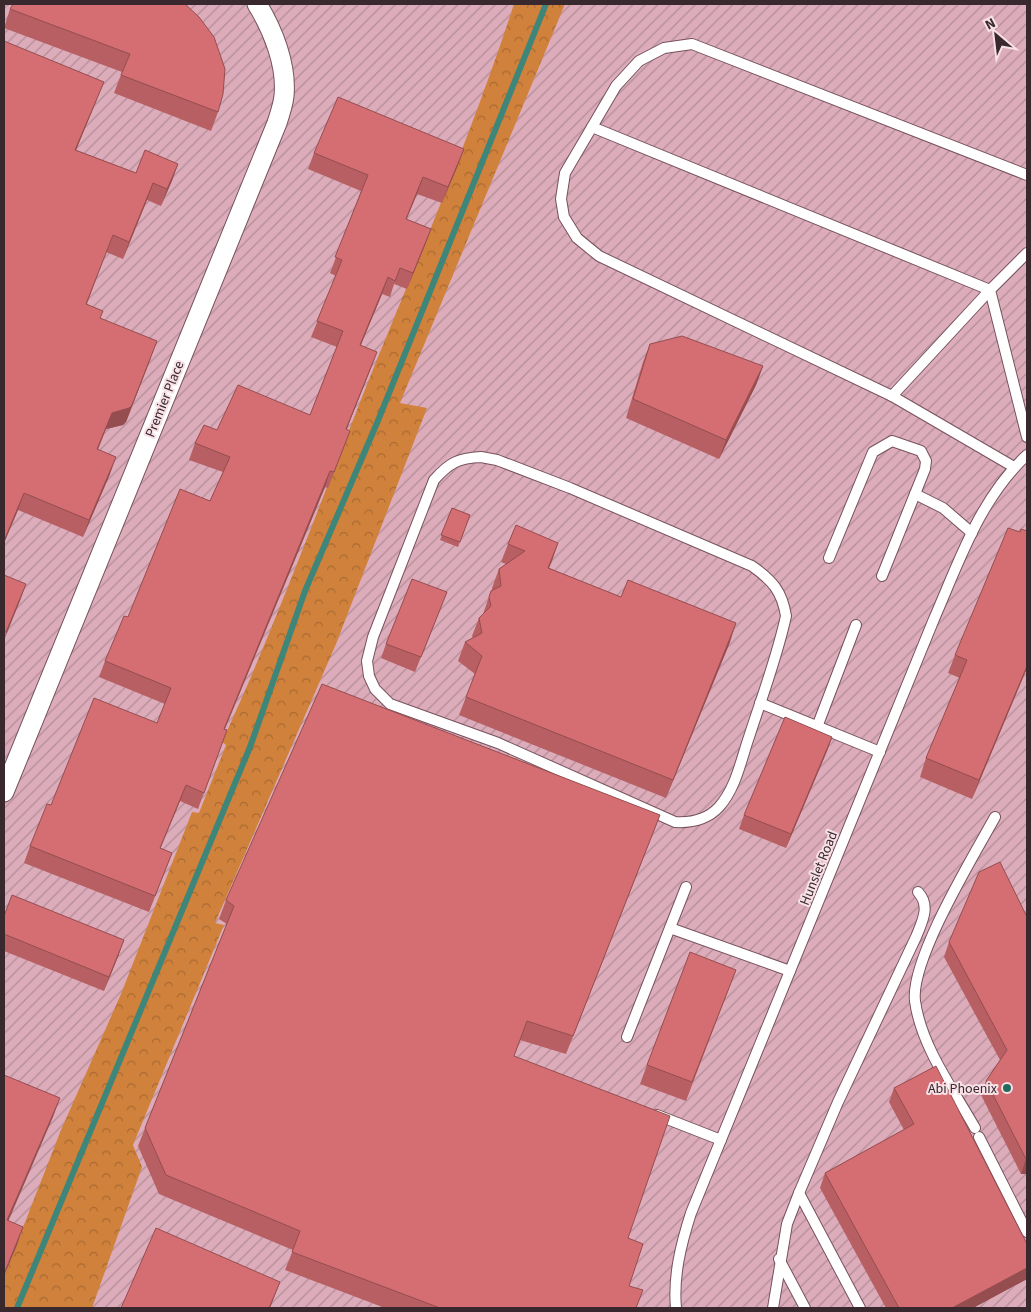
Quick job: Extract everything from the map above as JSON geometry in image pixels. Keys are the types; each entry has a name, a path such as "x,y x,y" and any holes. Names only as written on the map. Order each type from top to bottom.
{"street":[{"name":"Premier Place","path":"4,792 278,123 284,96 283,68 272,33 257,4"}],"lane":[{"path":"1014,467 892,396 599,256 577,238 564,217 561,199 565,173 616,86 639,61 664,48 692,44 1027,175"},
{"path":"592,127 990,290"},
{"path":"892,396 990,290 1027,253"},
{"path":"990,290 1027,437"},
{"path":"828,558 872,452 892,440 921,451 926,461 925,469 882,576"},
{"name":"Hunslet Road","path":"676,1308 674,1289 682,1241 691,1213 934,619 972,533 991,498 1014,467 1027,455"},
{"path":"481,457 497,460 570,488 752,566 770,578 781,595 786,616 760,703 730,794 718,808 704,818 692,823 675,822 498,743 390,704 375,689 369,676 367,661 384,607 434,480 447,465 466,458 481,457"},
{"path":"915,494 943,508 972,533"},
{"path":"817,726 856,625"},
{"path":"760,703 880,752"},
{"path":"995,817 952,896 926,953 915,985 915,1000 919,1019 929,1045 977,1133 1027,1232"},
{"path":"627,1037 686,887"},
{"path":"773,1308 780,1259 788,1224 799,1192 838,1102 925,914 924,901 918,892"},
{"path":"670,928 790,972"},
{"path":"650,1112 721,1140"},
{"path":"799,1192 860,1308"},
{"path":"780,1259 805,1308"}],"shaded area":[{"path":"4,4 1027,4 1027,1308 4,1308"}],"green space":[{"path":"514,4 565,4 400,403 427,408 336,644 215,923 224,925 133,1145 142,1167 92,1308 4,1308 4,1276 61,1130 121,994 192,812 199,813 226,745 222,742 283,599 449,182"}],"building":[{"path":"13,4 185,4 199,17 214,37 225,69 223,94 218,112 121,75 130,54 10,9"},
{"path":"4,41 104,82 75,150 136,173 145,150 178,164 167,189 153,183 129,242 113,235 86,304 103,311 100,318 157,341 132,405 129,408 112,413 97,449 116,457 89,520 24,493 4,541"},
{"path":"338,97 464,149 448,187 423,177 406,219 431,229 413,273 400,268 395,281 388,277 360,345 377,352 346,429 350,431 334,472 330,471 224,729 227,730 204,793 186,785 160,848 172,853 155,896 30,846 47,804 51,805 94,698 157,723 171,688 105,661 124,616 128,617 180,489 210,501 230,457 195,443 204,425 217,430 238,385 310,415 343,331 317,321 342,260 335,257 368,175 314,153"},
{"path":"682,336 763,366 726,440 633,399 650,344"},
{"path":"452,508 470,515 460,542 441,535"},
{"path":"516,525 558,543 548,568 621,597 628,580 736,623 673,780 466,697 482,656 465,642 482,633 479,618 491,606 489,597 491,591 501,586 499,569 525,551 508,544"},
{"path":"1008,528 1020,532 1021,529 1027,531 1027,666 979,780 926,758 967,660 955,655"},
{"path":"4,575 26,584 6,632 4,632"},
{"path":"412,579 447,592 421,657 386,644"},
{"path":"322,684 660,815 573,1036 527,1021 514,1056 670,1116 628,1238 643,1244 629,1286 643,1290 636,1308 440,1308 292,1252 300,1231 166,1175 145,1128 234,906 226,900"},
{"path":"785,717 832,737 791,834 744,815"},
{"path":"1000,862 1027,917 1027,1160 986,1081 1007,1050 949,942 979,872"},
{"path":"12,895 124,940 109,977 4,934 4,916"},
{"path":"690,952 736,970 692,1082 647,1065"},
{"path":"936,1066 1027,1244 1027,1268 952,1308 899,1308 825,1173 914,1124 894,1088"},
{"path":"4,1075 60,1098 7,1220 23,1227 4,1274"},
{"path":"156,1228 280,1282 269,1308 121,1308"}],"waterway":[{"path":"17,1308 250,747 305,591 377,423 546,4"}],"place":[{"name":"Abi Phoenix","path":"1007,1088"}]}
